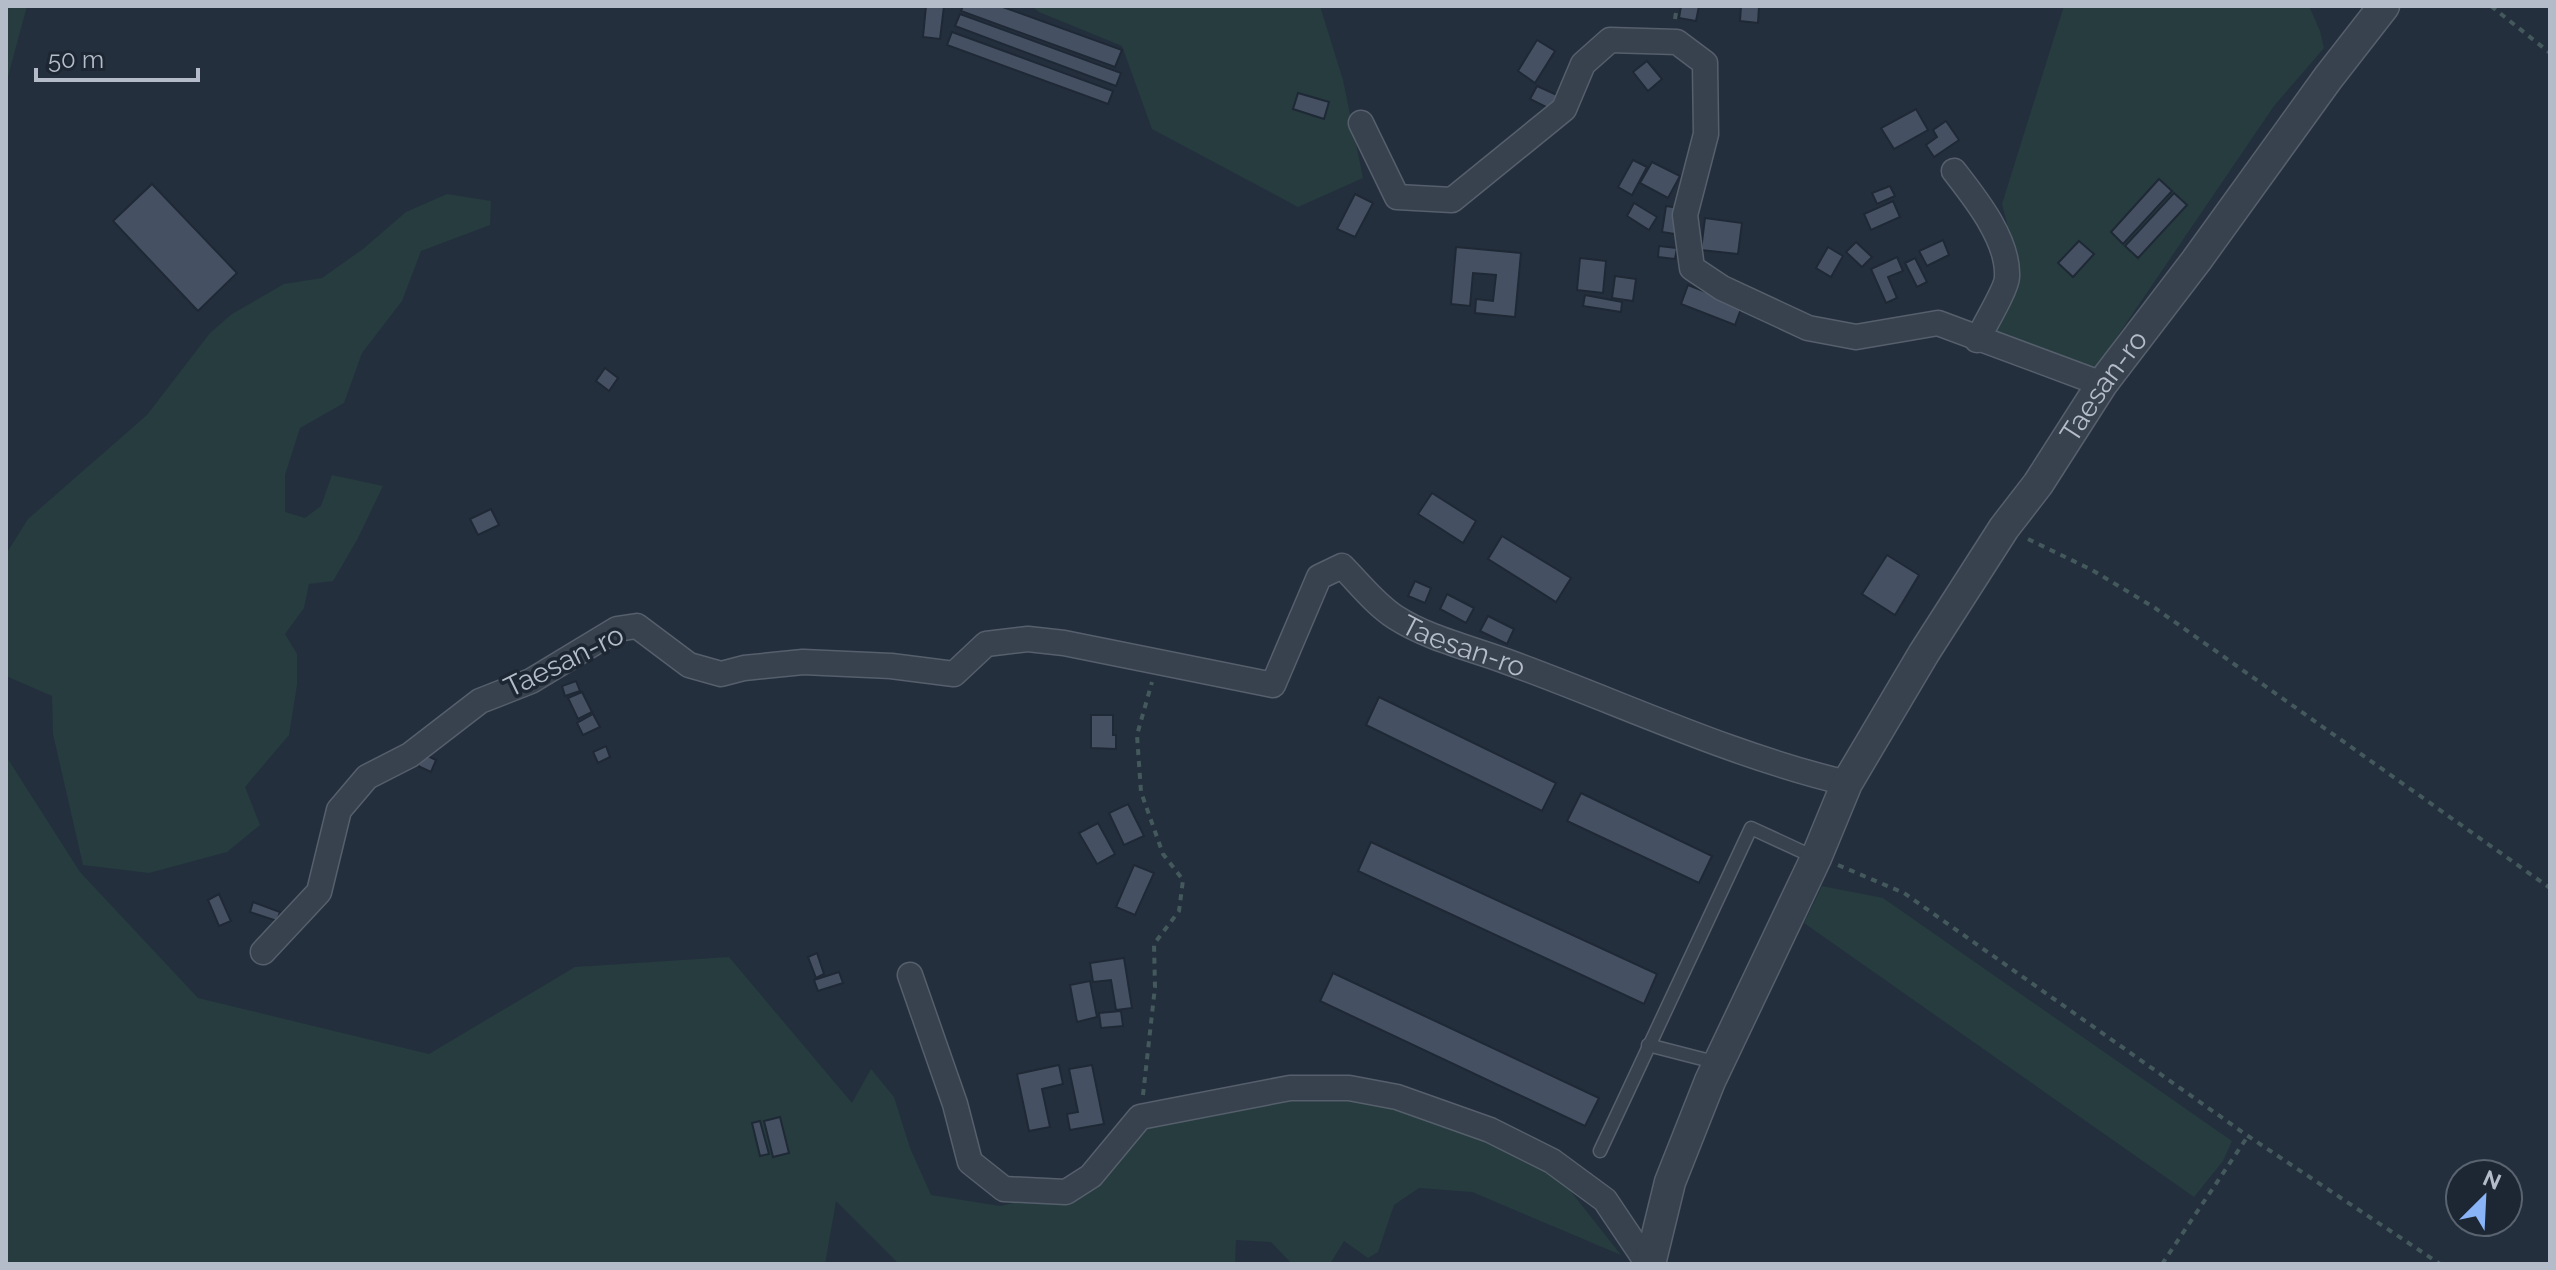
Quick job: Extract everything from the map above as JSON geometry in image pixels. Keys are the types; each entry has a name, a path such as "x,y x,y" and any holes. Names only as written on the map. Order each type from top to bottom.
{"street":[{"name":"Taesan-ro","path":"1649,1264 1670,1182 1718,1063 1816,858 1847,783 1924,653 2102,384 2384,6"},
{"path":"1361,123 1397,197 1452,200 1564,109 1583,64 1610,40 1677,42 1705,63 1706,134 1685,215 1692,268 1722,288 1808,328 1856,337 1938,323 2102,384"},
{"path":"1954,171 1988,215 2008,279 1977,340"},
{"name":"Taesan-ro","path":"263,952 319,892 339,810 367,777 410,755 480,701 531,681 617,629 637,626 689,665 721,674 744,668 803,662 891,666 954,674 986,644 1028,639 1064,643 1273,685 1319,577 1342,566 1394,616 1455,644 1509,662 1733,750 1847,783"},
{"path":"910,975 955,1104 970,1162 1004,1189 1066,1192 1091,1176 1140,1117"},
{"name":"Taesan-ro","path":"1140,1117 1290,1088 1349,1088 1397,1097 1490,1130 1552,1161 1605,1200 1649,1264"}],"lane":[{"path":"1600,1151 1751,828 1816,858"},
{"path":"1648,1045 1718,1063"}],"path":[{"path":"2491,6 2550,53"},
{"path":"2004,528 2092,570 2155,608 2550,888"},
{"path":"1140,1117 1155,987 1154,944 1179,911 1183,880 1163,854 1141,792 1137,735 1157,662"},
{"path":"1816,858 1904,893 2248,1136 2440,1264"},
{"path":"2162,1264 2248,1136"}],"green space":[{"path":"6,6 27,6 6,84"},
{"path":"1032,6 1320,6 1343,80 1363,178 1298,207 1152,129 1122,46 1039,12"},
{"path":"2064,6 2309,6 2324,48 2274,106 2095,369 1985,337 2020,273 2002,204"},
{"path":"447,194 491,201 490,225 421,251 402,301 362,353 344,403 300,428 285,475 285,512 305,518 321,506 332,475 383,486 333,581 309,584 304,608 285,634 297,654 297,685 289,735 245,787 260,825 227,852 149,873 83,865 53,734 52,696 6,676 6,554 28,519 147,415 210,333 232,314 284,284 322,278 363,249 406,212"},
{"path":"6,756 80,872 198,998 429,1054 575,967 729,957 852,1103 871,1069 894,1097 910,1148 931,1195 1000,1206 1070,1199 1148,1123 1278,1099 1339,1095 1392,1105 1479,1134 1547,1168 1569,1189 1621,1255 1472,1192 1419,1188 1394,1205 1378,1252 1368,1258 1344,1241 1330,1264 1292,1264 1271,1242 1236,1240 1235,1264 899,1264 836,1201 825,1264 6,1264"},
{"path":"1822,886 1883,898 2232,1141 2223,1161 2194,1197 1804,923"}],"building":[{"path":"926,6 944,6 940,39 923,37"},
{"path":"963,6 1000,6 1122,50 1115,67 961,11"},
{"path":"1681,6 1699,6 1696,21 1679,18"},
{"path":"1741,6 1759,6 1758,23 1740,21"},
{"path":"960,14 1121,73 1116,86 955,26"},
{"path":"952,32 1113,91 1108,104 947,45"},
{"path":"1537,40 1555,51 1535,83 1518,71"},
{"path":"1647,61 1662,79 1648,91 1633,72"},
{"path":"1537,86 1557,95 1550,109 1530,99"},
{"path":"1298,93 1329,102 1324,119 1293,109"},
{"path":"1916,109 1928,130 1894,149 1881,128"},
{"path":"1946,121 1959,140 1934,157 1926,145 1937,137 1933,130"},
{"path":"1633,160 1647,167 1632,195 1618,187"},
{"path":"1652,162 1680,176 1668,198 1640,183"},
{"path":"2159,179 2172,191 2123,244 2111,232"},
{"path":"152,184 237,273 198,311 113,221"},
{"path":"1890,186 1895,196 1877,204 1872,193"},
{"path":"2174,193 2187,205 2138,258 2125,246"},
{"path":"1355,194 1373,203 1355,237 1337,229"},
{"path":"1893,201 1900,217 1871,230 1864,214"},
{"path":"1634,203 1657,217 1649,230 1627,216"},
{"path":"1666,206 1679,208 1675,234 1662,232"},
{"path":"1705,218 1742,223 1738,254 1701,250"},
{"path":"1943,240 1949,255 1927,266 1919,251"},
{"path":"2079,241 2094,254 2073,277 2058,263"},
{"path":"1856,242 1872,257 1862,267 1846,252"},
{"path":"1659,246 1677,248 1675,259 1658,257"},
{"path":"1456,247 1521,253 1515,317 1475,313 1476,299 1493,301 1496,275 1473,273 1470,306 1451,304"},
{"path":"1828,247 1843,256 1831,277 1816,268"},
{"path":"1897,257 1903,271 1888,277 1897,298 1886,303 1871,269"},
{"path":"1580,258 1606,261 1603,293 1577,290"},
{"path":"1915,258 1927,282 1917,287 1905,263"},
{"path":"1615,276 1636,279 1633,301 1612,298"},
{"path":"1688,285 1742,306 1735,325 1681,304"},
{"path":"1585,295 1622,302 1621,312 1583,306"},
{"path":"605,368 618,378 609,391 596,381"},
{"path":"1432,493 1476,521 1463,543 1418,514"},
{"path":"491,509 499,525 478,535 470,519"},
{"path":"1502,536 1571,578 1556,602 1488,559"},
{"path":"1887,555 1919,575 1895,615 1862,594"},
{"path":"1415,581 1431,588 1425,603 1408,596"},
{"path":"1447,594 1474,608 1466,623 1440,609"},
{"path":"1488,616 1514,629 1507,644 1480,631"},
{"path":"576,681 580,691 565,696 562,686"},
{"path":"582,692 592,712 578,719 568,698"},
{"path":"1379,697 1556,783 1542,811 1366,725"},
{"path":"593,714 600,727 583,735 577,723"},
{"path":"1091,715 1113,715 1116,749 1091,748"},
{"path":"606,746 610,757 598,763 593,752"},
{"path":"424,754 436,760 431,772 418,766"},
{"path":"1581,793 1712,856 1699,883 1567,821"},
{"path":"1128,804 1144,836 1124,845 1109,813"},
{"path":"1098,823 1115,854 1097,864 1079,833"},
{"path":"1371,842 1657,974 1644,1004 1358,871"},
{"path":"1134,865 1154,873 1135,915 1116,907"},
{"path":"219,894 231,921 219,926 208,900"},
{"path":"253,902 280,912 277,921 250,912"},
{"path":"817,953 824,974 816,978 808,957"},
{"path":"1124,958 1132,1008 1116,1010 1111,980 1093,982 1090,963"},
{"path":"839,972 843,983 818,991 814,980"},
{"path":"1333,973 1599,1098 1585,1126 1320,1001"},
{"path":"1090,981 1097,1017 1077,1022 1070,985"},
{"path":"1121,1011 1123,1026 1101,1028 1099,1013"},
{"path":"1059,1065 1063,1084 1042,1089 1050,1127 1029,1131 1017,1074"},
{"path":"1092,1065 1104,1124 1070,1130 1067,1114 1078,1112 1069,1069"},
{"path":"780,1117 789,1153 773,1157 764,1121"},
{"path":"760,1121 769,1154 760,1156 752,1123"}]}
